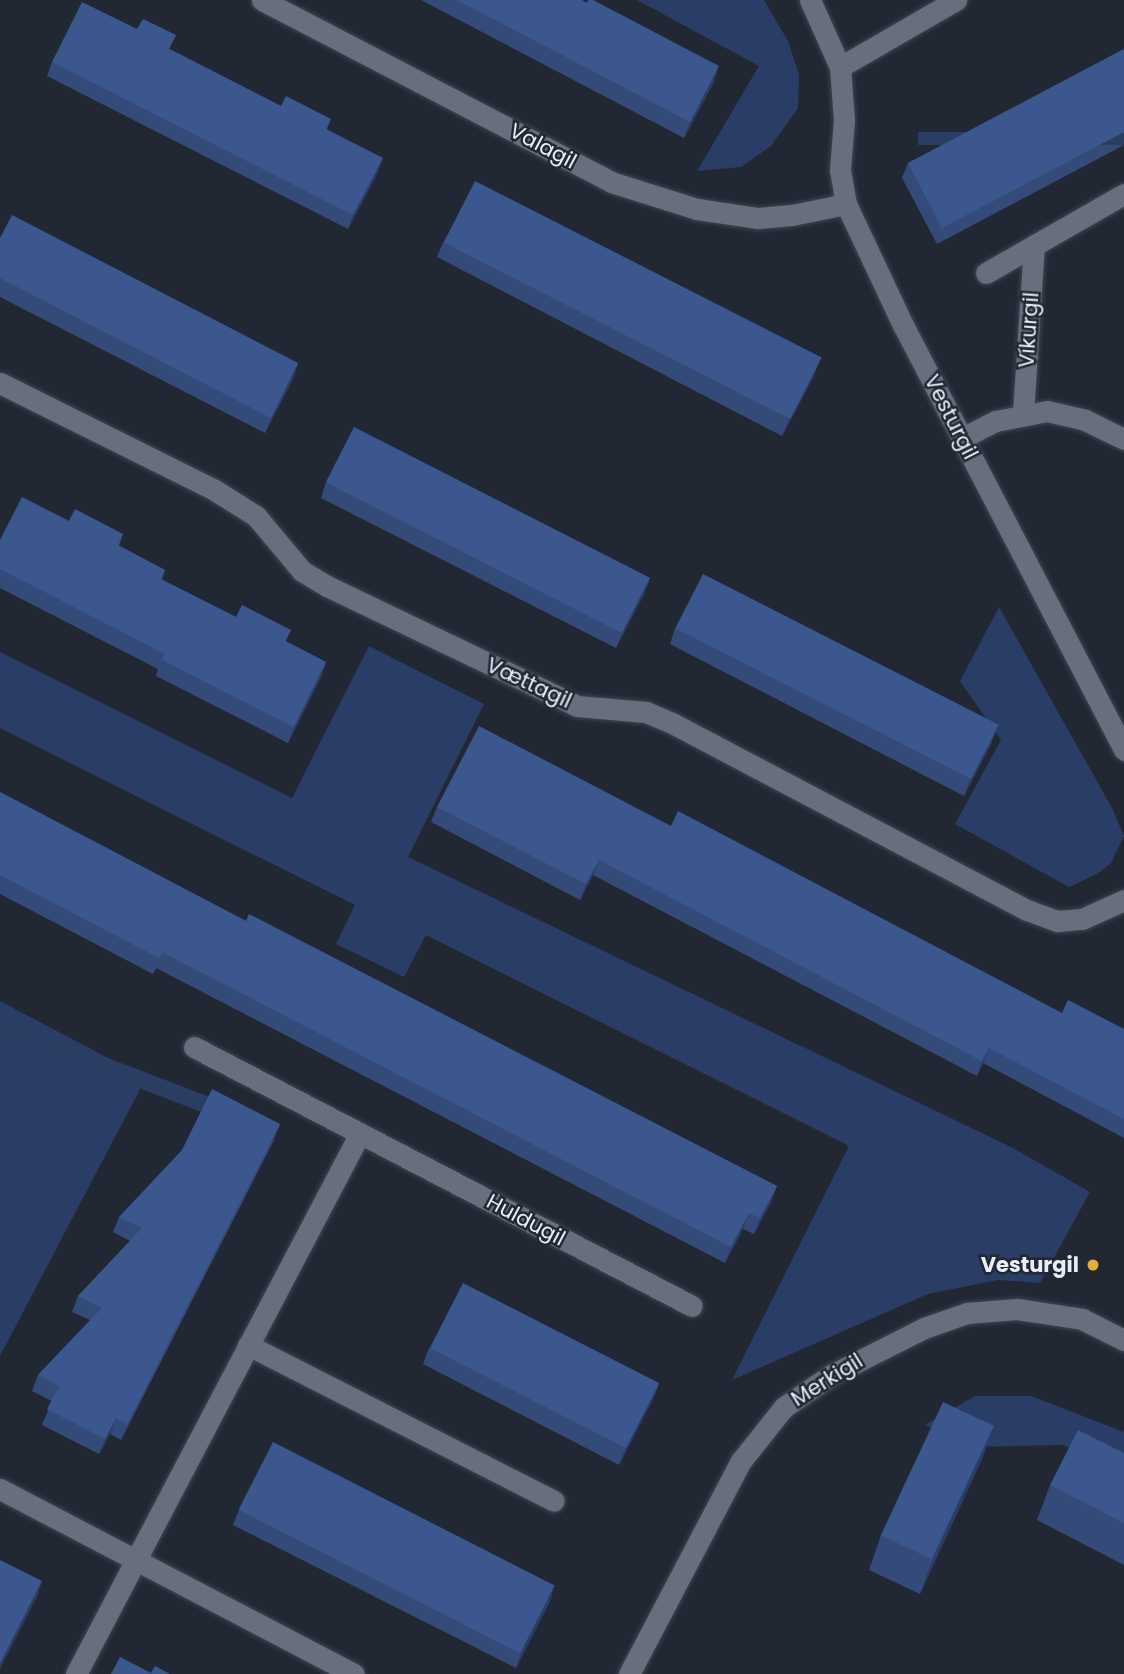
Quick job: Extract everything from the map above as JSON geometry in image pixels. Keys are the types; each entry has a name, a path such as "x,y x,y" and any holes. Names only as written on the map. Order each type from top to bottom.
{"street":[{"name":"Valagil","path":"262,0 611,182 696,209 758,218 792,215 845,204"},
{"name":"Vesturgil","path":"810,0 840,67 844,120 840,170 845,204 962,438 1124,750"},
{"path":"840,67 956,0"},
{"path":"986,273 1124,194"},
{"name":"Víkurgil","path":"1023,414 1034,245"},
{"name":"Vættagil","path":"0,383 213,489 256,516 302,571 327,586 577,706 646,712 672,723 1027,910 1058,921 1082,919 1124,900"},
{"path":"962,438 996,421 1048,411 1085,419 1124,439"},
{"name":"Huldugil","path":"194,1047 692,1306"},
{"path":"76,1674 360,1133"},
{"name":"Merkigil","path":"629,1674 741,1461 784,1407 831,1375 924,1328 967,1313 1017,1309 1082,1319 1124,1340"},
{"path":"248,1345 554,1501"},
{"path":"0,1489 354,1674"}],"shaded area":[{"path":"637,0 764,0 788,41 799,75 798,108 771,146 741,167 697,171 759,66"},
{"path":"999,607 1112,808 1124,836 1111,863 1097,874 1069,887 955,824 1001,740 960,681"},
{"path":"369,646 484,704 408,857 1013,1148 1090,1192 1040,1283 998,1280 928,1294 732,1380 849,1146 426,935 404,977 336,944 355,905 0,728 0,652 292,798"},
{"path":"0,1001 146,1078 0,1356"},
{"path":"975,1396 1031,1396 1124,1432 1124,1476 1063,1445 971,1447 925,1425"}],"building":[{"path":"457,0 582,0 587,3 588,0 593,0 719,66 690,122"},
{"path":"82,2 137,29 143,19 176,35 169,49 281,106 286,96 331,119 326,129 383,158 353,215 52,62"},
{"path":"1124,49 1124,132 942,228 908,163"},
{"path":"475,181 822,358 790,419 444,242"},
{"path":"12,215 298,363 271,418 0,278 0,238"},
{"path":"354,427 650,578 622,633 326,482"},
{"path":"22,497 69,521 75,509 123,534 118,545 165,570 161,579 236,617 242,605 291,630 285,641 326,662 294,727 162,660 165,654 0,569 0,540"},
{"path":"703,574 999,725 971,779 675,628"},
{"path":"479,726 671,826 678,811 1062,1013 1068,1000 1124,1029 1124,1119 989,1048 982,1061 599,860 586,884 437,807"},
{"path":"0,792 246,921 249,914 777,1186 760,1218 749,1213 731,1247 162,952 159,958 0,875"},
{"path":"212,1089 280,1124 127,1424 116,1418 105,1439 47,1409 59,1386 38,1375 102,1308 78,1296 142,1228 119,1217 182,1150"},
{"path":"463,1283 659,1383 626,1448 430,1348"},
{"path":"943,1402 994,1426 932,1559 881,1535"},
{"path":"1078,1430 1124,1453 1124,1523 1050,1485"},
{"path":"273,1442 555,1585 520,1653 238,1510"},
{"path":"0,1560 42,1581 0,1664"},
{"path":"120,1657 151,1673 155,1666 170,1674 111,1674"}],"place":[{"name":"Vesturgil","path":"1093,1265"}]}
